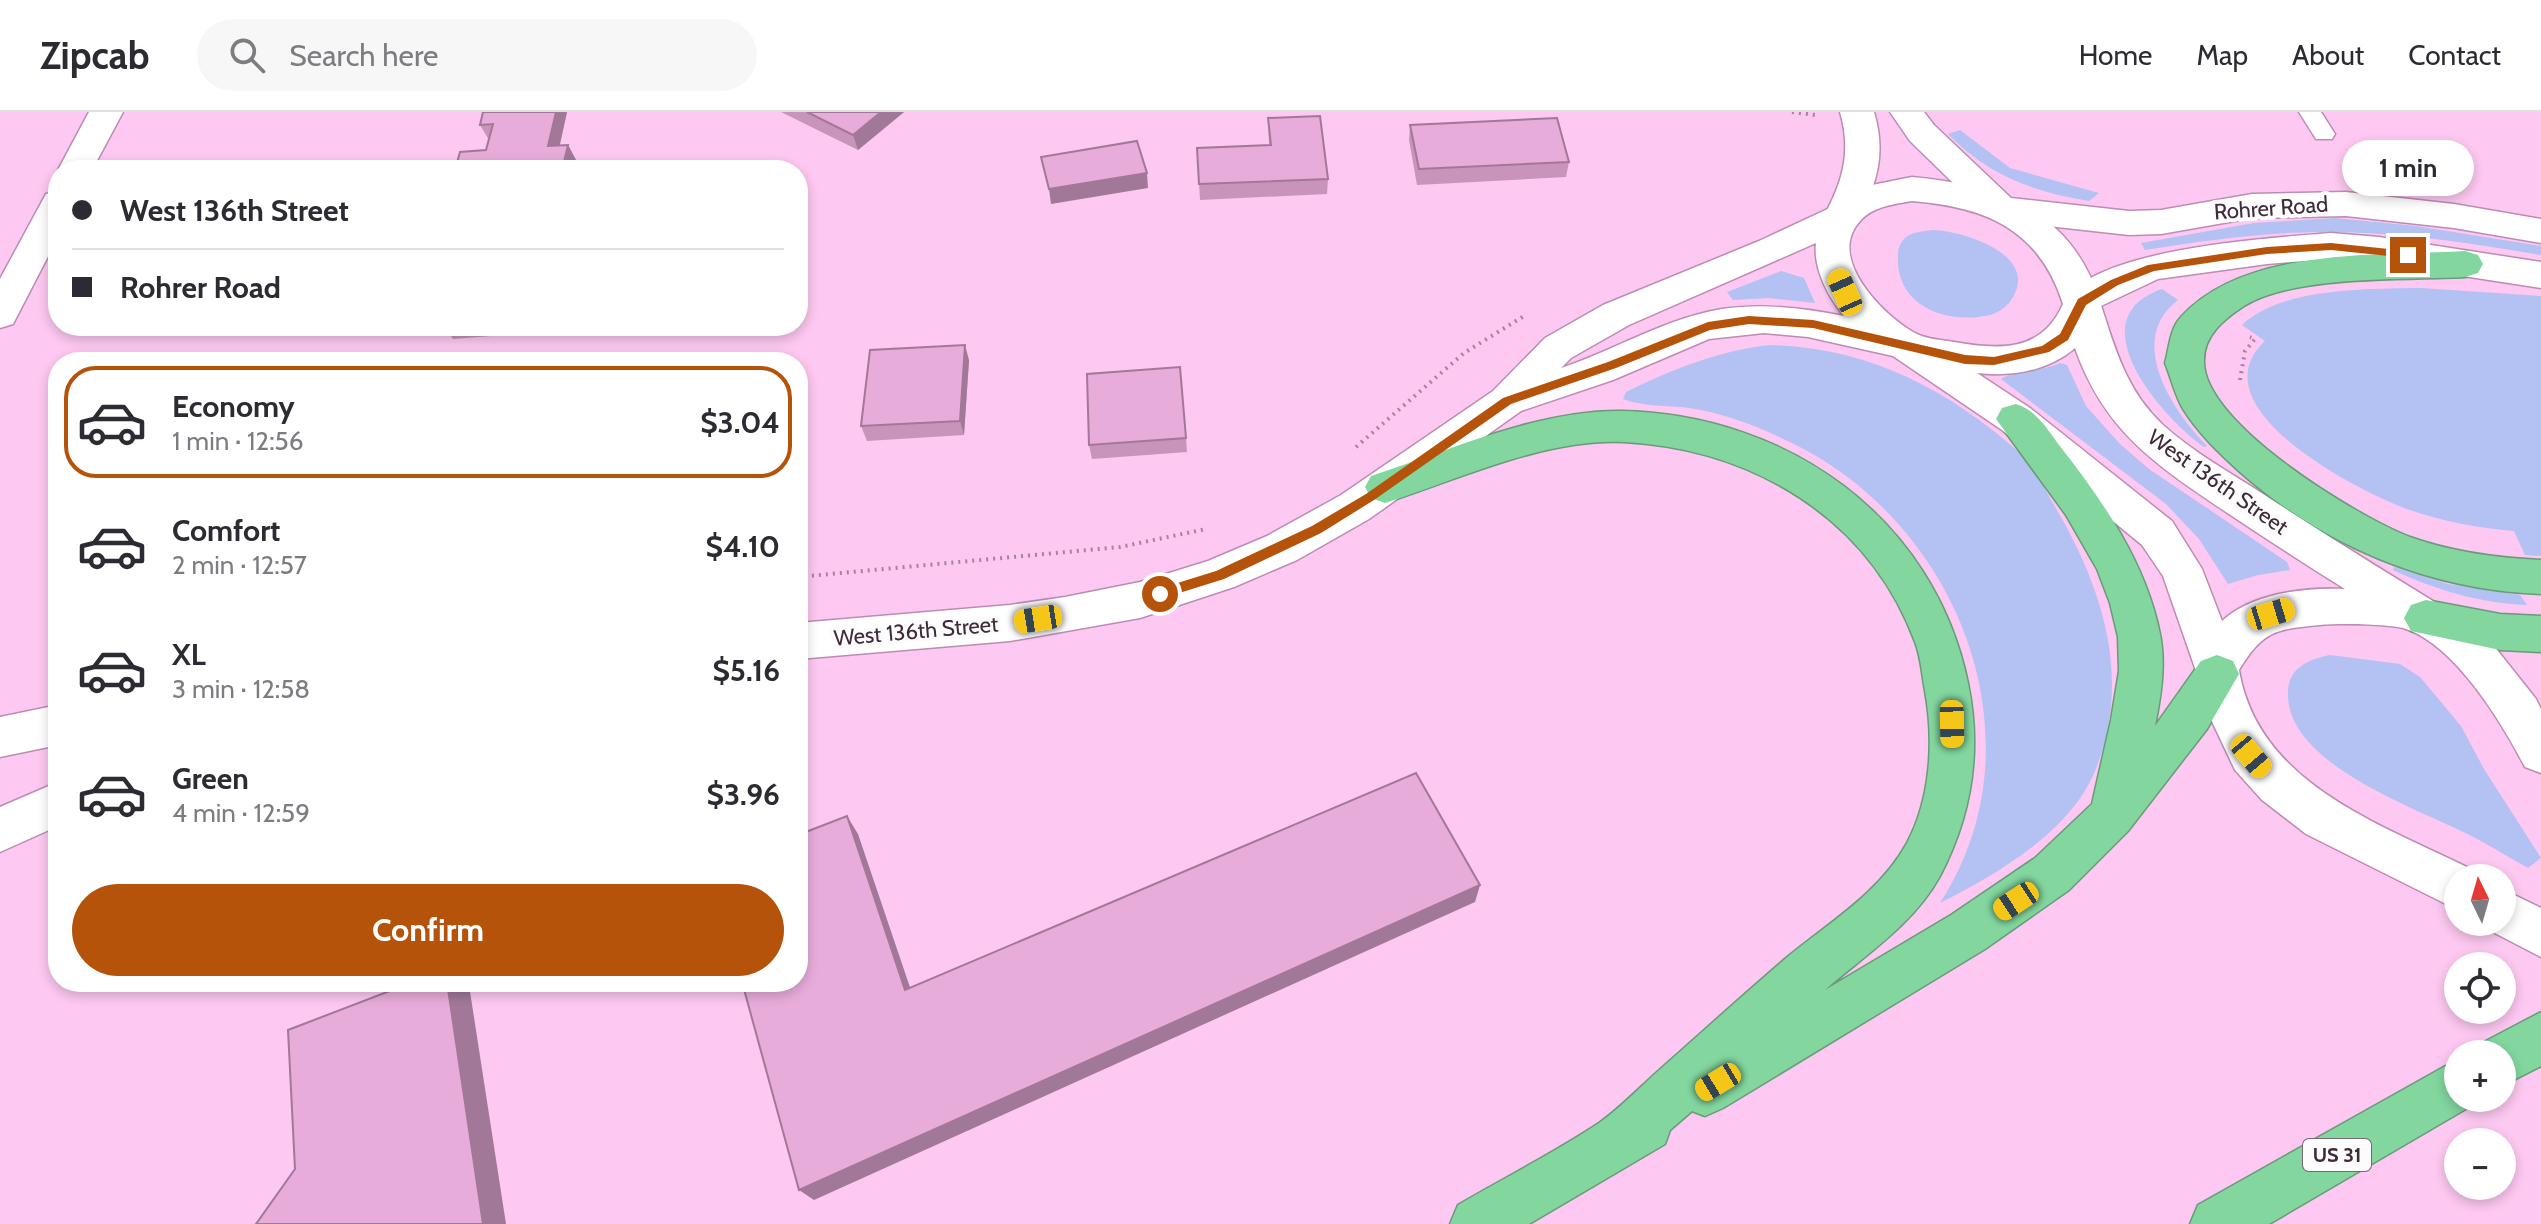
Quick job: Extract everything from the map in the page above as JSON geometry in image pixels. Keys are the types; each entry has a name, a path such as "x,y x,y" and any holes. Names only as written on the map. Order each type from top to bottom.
{"highway":[{"path":"2465,264 2333,273 2254,285 2229,297 2196,321 2184,351 2188,383 2214,424 2239,451 2272,477 2357,530 2391,547 2455,568 2541,577"},
{"path":"2016,419 2060,474 2100,537 2119,571 2133,611 2141,668 2134,720 2111,816"},
{"path":"1385,487 1573,428 1650,426 1711,436 1773,460 1805,477 1841,505 1879,542 1906,578 1938,646 1950,694 1951,773 1937,832 1922,863 1896,901 1804,975 1621,1139"},
{"path":"2419,615 2500,632 2541,634"},
{"path":"1477,1224 2016,901 2052,874 2111,816 2191,715 2217,671"},
{"name":"US 31","path":"2217,1224 2444,1093"}],"street":[{"path":"80,160 106,112"},
{"path":"1907,112 1922,133 2000,208"},
{"path":"1841,114 1865,142 1858,188 1843,214 1835,233 1833,253 1836,272 1845,292 1860,310 1904,344 1965,359 1994,361 2045,349 2064,337 2082,303 2079,287 2063,255 2036,229 2000,208 1952,193 1912,189 1863,199 1843,214"},
{"name":"Rohrer Road","path":"2000,208 2129,223 2161,222 2252,206 2334,203 2424,212 2541,231"},
{"name":"West 136th Street","path":"808,640 1010,623 1140,600 1219,575 1282,548 1385,487 1507,401 1558,348 1616,315 1772,250 1843,214"},
{"path":"0,314 48,222"},
{"name":"Rohrer Road","path":"2082,303 2115,283 2152,267 2267,251 2331,246 2541,275"},
{"name":"West 136th Street","path":"2082,303 2090,340 2102,370 2138,424 2182,462 2466,646 2487,668 2520,713 2541,753"},
{"name":"West 136th Street","path":"1507,401 1612,365 1687,333 1722,323 1762,320 1813,324 1904,344 2016,419 2157,533 2181,569 2235,728 2251,756 2278,785 2323,819 2444,880"},
{"path":"2217,671 2239,632 2254,622 2287,610 2328,606 2419,615"},
{"path":"0,737 48,727"},
{"path":"0,830 48,808"},
{"path":"2516,920 2541,934"}],"lane":[{"path":"2310,112 2324,134"}],"path":[{"path":"1792,112 1841,114"},
{"path":"1355,448 1464,353 1528,314"},
{"path":"808,576 1120,547 1187,531 1218,528"}],"shaded area":[{"path":"1960,130 2010,168 2099,193 2089,201 2012,180 1979,160 1948,134"},
{"path":"2335,218 2416,226 2541,246 2541,255 2429,238 2344,232 2251,236 2145,250 2141,243 2254,223"},
{"path":"1933,230 1978,240 2007,257 2015,269 2018,282 2006,306 1990,315 1957,317 1926,308 1914,299 1899,273 1899,249 1909,235"},
{"path":"1781,271 1804,278 1815,303 1768,298 1733,300 1727,292"},
{"path":"2421,288 2541,296 2541,556 2525,555 2514,531 2420,513 2354,484 2291,443 2266,418 2250,393 2249,366 2265,341 2242,325 2259,313 2280,303 2327,293"},
{"path":"2162,289 2178,300 2163,316 2155,335 2155,355 2160,375 2181,414 2207,446 2204,447 2168,414 2150,392 2135,368 2126,345 2126,322 2137,303"},
{"path":"1771,345 1841,354 1905,376 1965,410 1993,431 2021,454 2035,472 2071,536 2098,600 2107,634 2111,702 2106,736 2095,771 2083,793 2050,832 2007,865 1940,903 1971,840 1985,774 1983,708 1968,643 1940,581 1900,526 1851,479 1792,443 1716,413 1623,399 1626,392 1696,362 1733,351"},
{"path":"2060,363 2067,365 2086,406 2120,444 2149,469 2287,562 2290,570 2228,584 2199,539 2166,504 2001,379"},
{"path":"2394,567 2448,584 2520,595 2527,605 2492,602 2458,594 2409,577 2393,570"},
{"path":"2330,655 2400,664 2420,677 2461,726 2484,769 2541,858 2528,868 2468,834 2353,777 2306,739 2292,716 2289,683 2296,670 2308,662"}],"building":[{"path":"483,112 556,112 548,146 568,145 564,160 458,160 460,152 486,150 493,124 480,125"},
{"path":"807,112 881,112 853,135"},
{"path":"1320,116 1328,179 1199,184 1197,148 1271,145 1268,118"},
{"path":"1557,118 1569,162 1419,169 1410,125"},
{"path":"1137,141 1147,173 1049,189 1041,157"},
{"path":"965,345 960,421 861,426 870,350"},
{"path":"1180,367 1186,438 1089,445 1087,374"},
{"path":"1416,773 1480,885 799,1190 745,992 808,992 808,831 847,816 905,990"},
{"path":"387,992 448,992 483,1224 256,1224 295,1169 288,1030"}],"route":[{"path":"1160,594 1219,575 1317,529 1370,497 1507,401 1612,365 1708,326 1749,320 1813,324 1965,359 1994,361 2045,349 2064,337 2082,302 2152,267 2267,251 2331,246 2408,255"}]}
